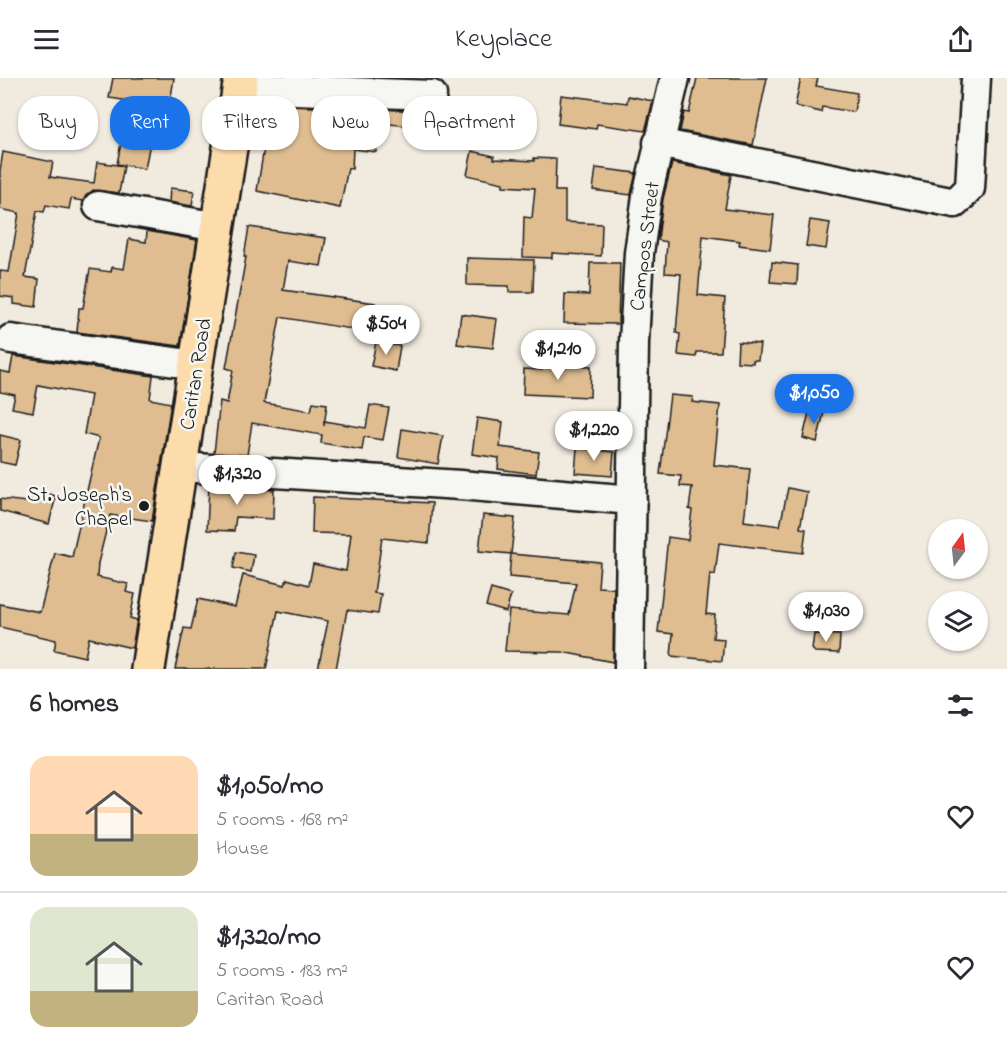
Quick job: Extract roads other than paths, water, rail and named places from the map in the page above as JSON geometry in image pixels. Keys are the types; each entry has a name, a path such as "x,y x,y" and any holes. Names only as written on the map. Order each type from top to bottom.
{"main road":[{"name":"Caritan Road","path":"148,669 240,83"}],"street":[{"name":"Campos Street","path":"629,669 634,342 639,253 658,143 675,78"},
{"path":"658,143 955,203 970,188 976,78"},
{"path":"240,83 432,95"},
{"path":"98,206 218,227"},
{"path":"11,339 196,364"},
{"path":"180,467 460,484 632,500"}],"place":[{"name":"St. Joseph's Chapel","path":"144,506"}]}
